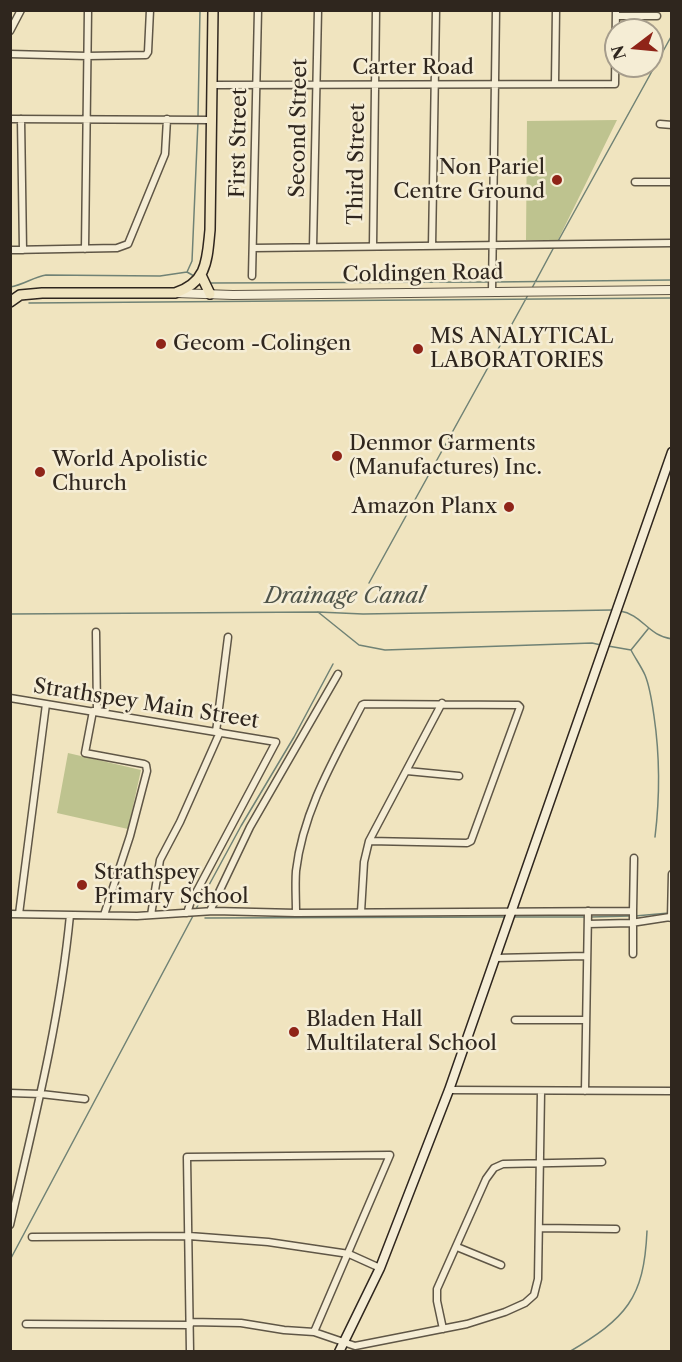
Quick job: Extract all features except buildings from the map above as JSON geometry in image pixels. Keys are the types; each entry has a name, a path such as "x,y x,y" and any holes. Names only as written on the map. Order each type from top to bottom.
{"main road":[{"path":"10,302 20,295 42,293 175,293 187,288 201,275 207,260 210,230 213,10"},
{"path":"201,275 210,294"},
{"path":"339,1352 380,1268 449,1090 672,452"}],"street":[{"path":"10,31 21,10"},
{"path":"85,249 88,10"},
{"path":"10,54 146,55 150,10"},
{"name":"First Street","path":"252,276 258,10"},
{"name":"Second Street","path":"313,247 318,10"},
{"name":"Third Street","path":"373,246 376,10"},
{"path":"432,246 436,10"},
{"path":"492,286 496,10"},
{"path":"555,83 556,10"},
{"path":"616,13 657,16"},
{"name":"Carter Road","path":"212,85 615,84 616,13"},
{"path":"10,119 211,120"},
{"path":"21,119 22,250"},
{"path":"10,250 123,247 131,240 165,154 167,119"},
{"path":"660,124 672,125"},
{"path":"635,182 672,182"},
{"path":"253,248 672,243"},
{"name":"Coldingen Road","path":"175,293 492,286 672,290"},
{"path":"96,632 95,711 85,753 144,764 147,771 130,836 104,915"},
{"path":"151,915 160,860 180,822 218,732 228,637"},
{"path":"210,911 250,827 338,674"},
{"name":"Strathspey Main Street","path":"10,698 276,742 187,913"},
{"path":"360,912 364,862 369,841 442,703"},
{"path":"296,913 296,872 313,802 362,705 442,703 518,705 520,707 471,841 467,843 369,841"},
{"path":"20,914 46,704"},
{"path":"407,771 459,776"},
{"path":"633,954 634,858"},
{"path":"588,924 633,923 671,918 672,874"},
{"path":"10,914 151,915 210,911 296,913 633,911"},
{"path":"585,1091 588,911"},
{"path":"10,1225 41,1094 65,968 70,915"},
{"path":"495,958 586,956"},
{"path":"515,1020 585,1020"},
{"path":"449,1090 672,1091"},
{"path":"26,1324 241,1323 314,1332 356,1346 467,1324 525,1303 534,1295 538,1279 541,1092"},
{"path":"10,1093 86,1099"},
{"path":"190,1352 187,1157 390,1155 314,1332"},
{"path":"443,1329 437,1289 486,1179 494,1168 503,1164 539,1162 602,1162"},
{"path":"540,1228 616,1228"},
{"path":"32,1237 189,1236 268,1242 349,1254 380,1268"},
{"path":"457,1247 501,1265"}],"green space":[{"name":"Non Pariel Centre Ground","path":"617,120 558,240 526,240 527,121"},
{"path":"68,753 141,770 128,829 57,813"}],"waterway":[{"path":"198,116 200,10"},
{"path":"557,243 672,35"},
{"path":"10,287 46,275 160,276 187,272 192,261 198,121"},
{"path":"532,288 554,247"},
{"path":"187,272 194,276"},
{"path":"494,282 672,280"},
{"path":"209,283 489,282"},
{"path":"369,583 528,295"},
{"path":"29,303 672,298"},
{"name":"Drainage Canal","path":"10,614 318,612 363,614 612,610"},
{"name":"Drainage Canal","path":"620,611 634,616 657,634 672,639"},
{"path":"318,612 359,645 385,650 592,643 601,645"},
{"path":"648,629 631,650 647,680 656,731 659,776 655,837"},
{"path":"608,646 631,650"},
{"path":"196,909 333,664"},
{"path":"635,916 669,913"},
{"path":"10,1260 194,914"},
{"path":"590,917 630,916"},
{"path":"205,918 507,917"},
{"path":"515,917 585,917"},
{"path":"569,1352 605,1328 628,1304 642,1274 647,1231"}],"place":[{"name":"Non Pariel Centre Ground","path":"557,180"},
{"name":"Gecom -Colingen","path":"161,344"},
{"name":"MS ANALYTICAL LABORATORIES","path":"418,349"},
{"name":"Denmor Garments (Manufactures) Inc.","path":"337,456"},
{"name":"World Apolistic Church","path":"40,472"},
{"name":"Amazon Planx","path":"509,507"},
{"name":"Strathspey Primary School","path":"82,885"},
{"name":"Bladen Hall Multilateral School","path":"294,1032"}]}
